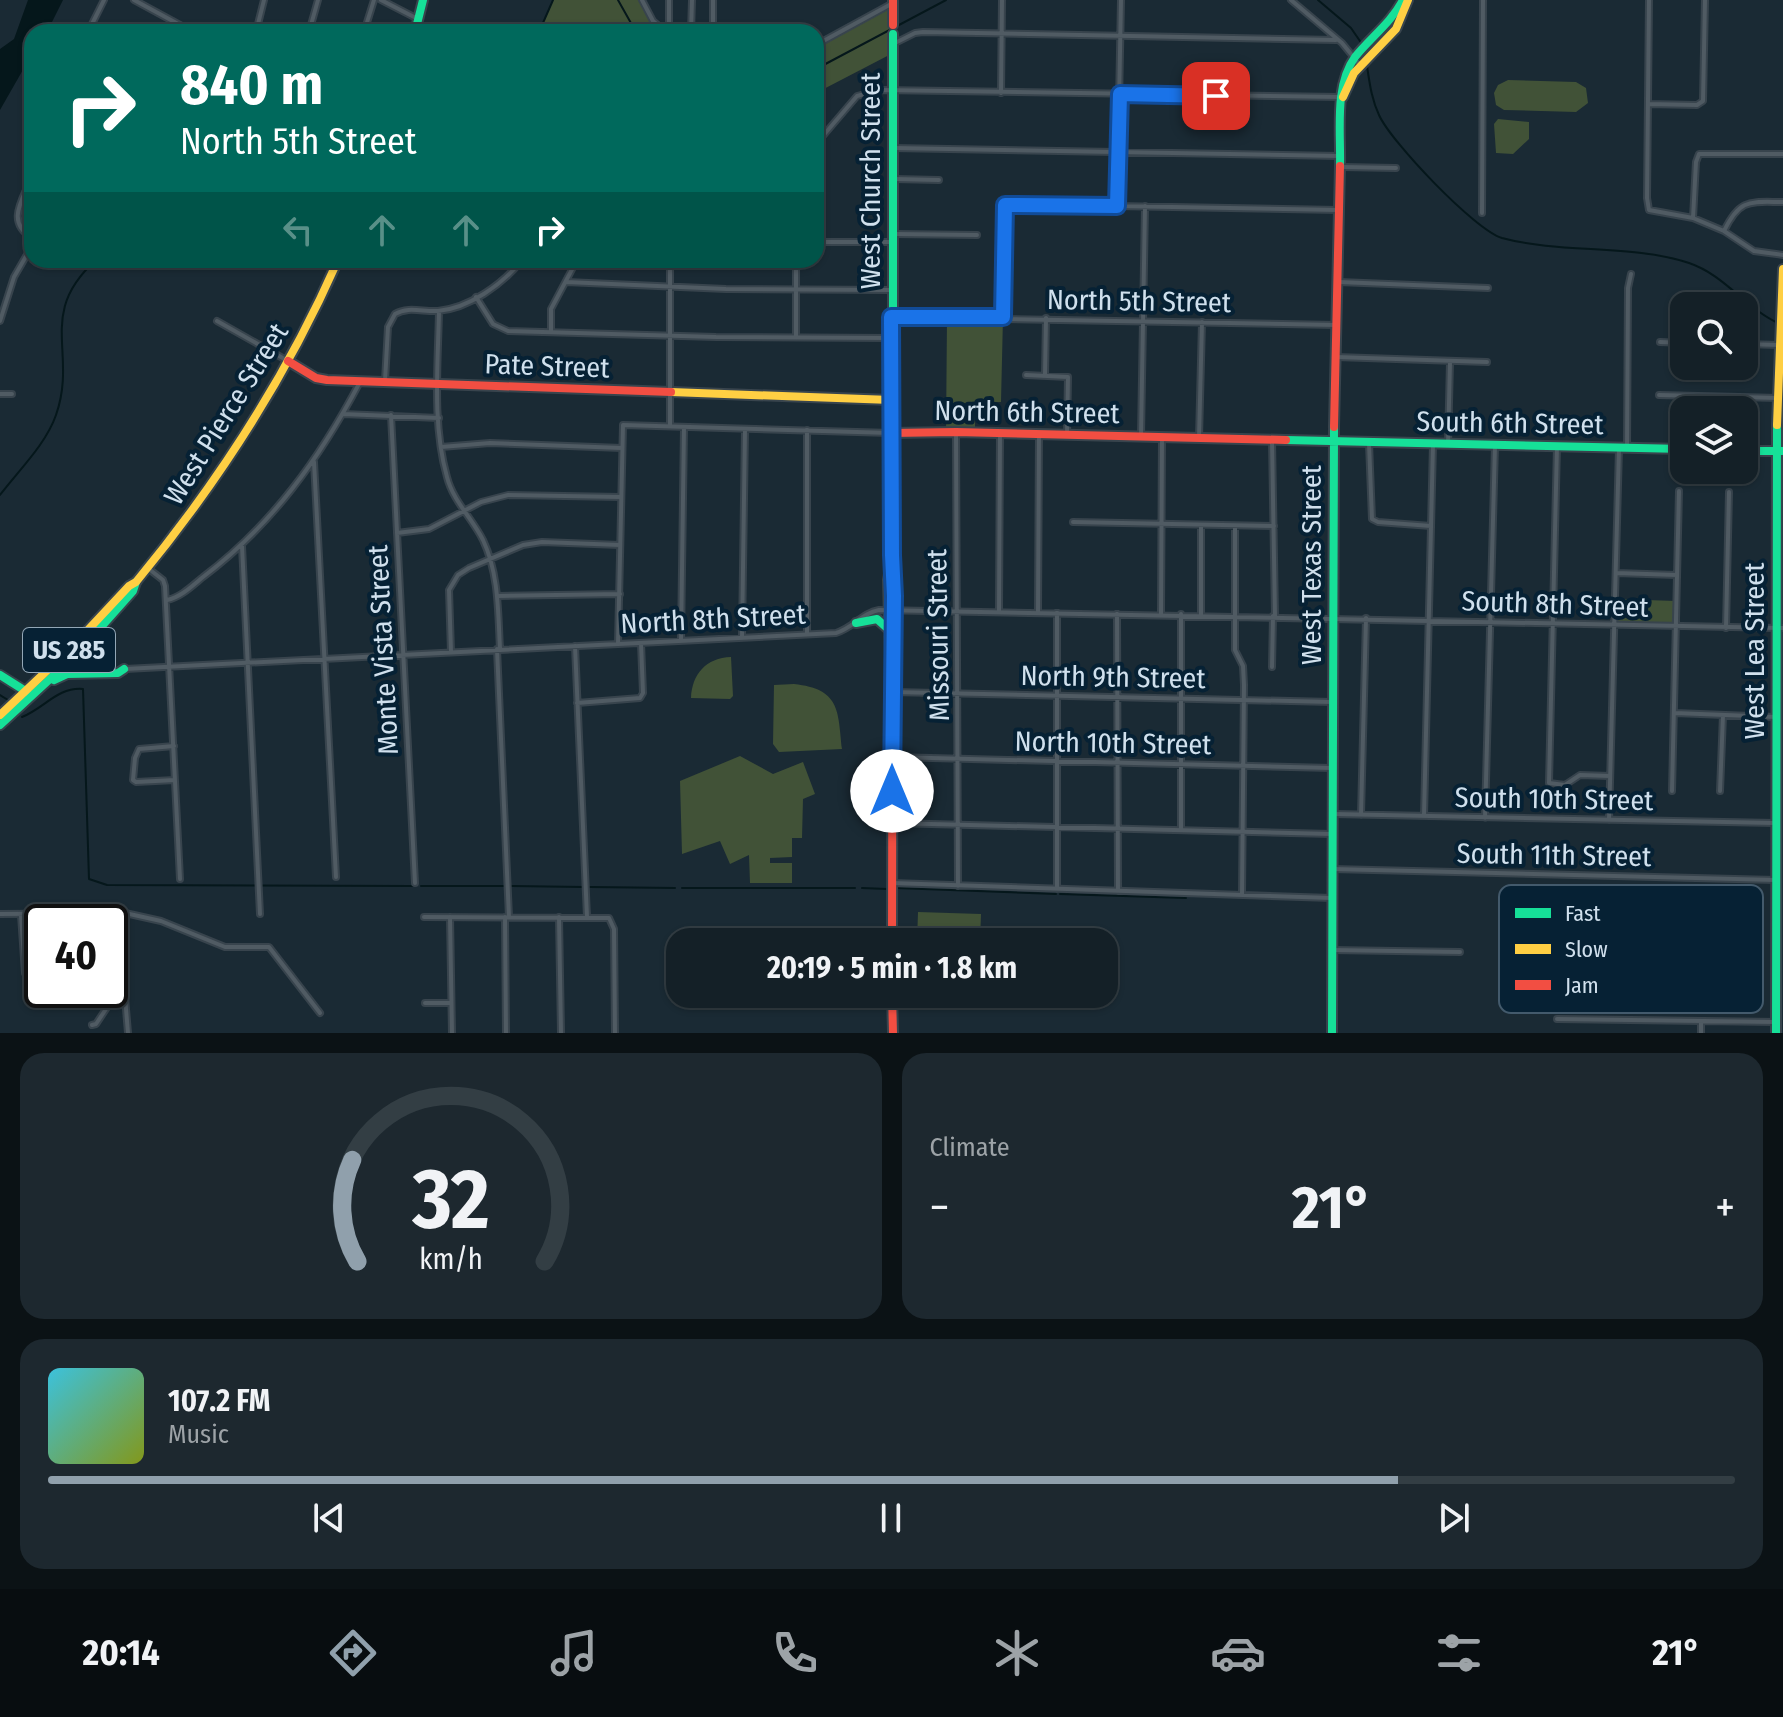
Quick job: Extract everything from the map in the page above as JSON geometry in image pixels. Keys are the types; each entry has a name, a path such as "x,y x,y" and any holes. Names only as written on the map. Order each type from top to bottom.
{"main road":[{"path":"417,24 423,0"},
{"name":"West Texas Street","path":"1332,1033 1334,442 1344,80 1355,55 1391,21 1405,0"},
{"name":"West Texas Street","path":"1343,97 1360,65 1396,29 1405,0"},
{"name":"West Church Street","path":"892,928 889,561 892,555 893,2"},
{"name":"West Pierce Street","path":"0,715 44,686 188,518 234,451 288,361 334,268"},
{"name":"West Lea Street","path":"1776,1033 1775,823 1783,269"},
{"name":"Pate Street","path":"288,361 321,380 891,400"},
{"name":"North 6th Street","path":"891,433 1334,442"},
{"name":"South 6th Street","path":"1334,442 1670,448"},
{"path":"1758,451 1780,451"},
{"name":"West Pierce Street","path":"0,725 73,652 87,643 133,591 136,582"},
{"name":"West Church Street","path":"891,610 892,692"},
{"path":"856,623 871,618 880,619 889,631"},
{"path":"87,643 84,657 90,666"},
{"path":"44,686 65,675 118,673 124,669"},
{"path":"0,675 29,694"},
{"path":"892,1008 893,1033"}],"street":[{"path":"92,24 104,0"},
{"path":"134,0 178,24"},
{"path":"258,24 264,0"},
{"path":"311,24 318,0"},
{"path":"366,24 374,0"},
{"path":"381,0 418,19"},
{"path":"642,0 657,24"},
{"path":"668,24 669,0"},
{"path":"691,24 692,0"},
{"path":"713,0 713,24"},
{"path":"1001,93 1002,0"},
{"path":"1117,206 1121,0"},
{"path":"1291,0 1355,55 1360,65"},
{"path":"1482,213 1483,0"},
{"path":"1649,0 1649,210 1693,218 1724,231 1760,253 1783,255"},
{"path":"1648,104 1697,105 1703,101 1705,0"},
{"path":"824,41 893,2"},
{"path":"893,45 918,32 1336,40"},
{"path":"824,130 859,94 866,91 1343,97"},
{"path":"892,148 1342,156"},
{"path":"1693,218 1699,154 1783,154"},
{"path":"1342,167 1396,168"},
{"path":"892,179 939,180"},
{"path":"24,197 17,216 19,229 24,232"},
{"path":"1724,231 1733,213 1742,205 1783,202"},
{"path":"1003,317 1005,205 1341,210"},
{"path":"1141,437 1145,206"},
{"path":"824,242 977,235"},
{"path":"0,321 14,277 24,260"},
{"path":"385,382 388,331 392,317 406,310 439,311 476,297 514,268"},
{"path":"551,332 551,309 573,268"},
{"path":"670,268 670,426"},
{"path":"796,268 796,337"},
{"path":"1609,820 1616,573 1624,445 1628,279 1631,274"},
{"path":"566,282 670,288 892,290"},
{"path":"1339,282 1488,288"},
{"path":"476,297 488,318 499,328 670,336 891,338"},
{"path":"439,311 439,418 448,482 480,534 490,558 497,596 507,917 506,1033"},
{"name":"North 5th Street","path":"891,317 1337,325"},
{"path":"1045,375 1046,318"},
{"name":"Pate Street","path":"217,321 288,361"},
{"path":"1199,438 1202,322"},
{"path":"1660,342 1670,342"},
{"path":"1758,344 1781,345"},
{"path":"1336,357 1487,362"},
{"path":"1448,444 1450,362"},
{"path":"1026,375 1068,378 1067,435"},
{"path":"167,600 178,596 242,546 282,503 314,462 360,382"},
{"path":"0,394 12,394"},
{"path":"1659,395 1779,398"},
{"path":"343,414 439,418"},
{"name":"Monte Vista Street","path":"391,415 415,883"},
{"name":"North 6th Street","path":"622,448 623,425 891,433"},
{"path":"681,641 684,426"},
{"path":"742,637 745,429"},
{"path":"807,430 807,634"},
{"name":"Missouri Street","path":"956,432 958,886"},
{"path":"999,612 1000,434"},
{"path":"1038,613 1039,434"},
{"path":"1161,614 1162,437"},
{"path":"1272,440 1272,667"},
{"path":"441,447 490,443 622,448 618,644"},
{"path":"1369,443 1372,518 1378,522 1431,526"},
{"path":"1424,816 1433,444"},
{"path":"1485,818 1495,445"},
{"path":"1557,446 1549,783 1559,786 1580,775 1610,776"},
{"path":"314,462 336,877"},
{"path":"1672,791 1679,491"},
{"path":"1726,628 1729,492"},
{"path":"397,533 429,529 481,502 508,495 621,497"},
{"path":"1073,522 1274,526"},
{"path":"1201,525 1201,615"},
{"path":"1235,526 1236,653 1243,666 1244,700 1242,895"},
{"path":"451,652 450,585 461,572 513,548 536,543 620,545"},
{"path":"242,546 260,914"},
{"path":"148,568 163,580 167,600 180,879"},
{"path":"1616,573 1677,575"},
{"path":"497,596 620,594"},
{"name":"North 8th Street","path":"73,652 90,666 107,670 170,668 840,632 872,611 891,610 1333,618"},
{"path":"1057,613 1057,889"},
{"path":"1117,614 1118,891"},
{"path":"1181,614 1181,830"},
{"name":"South 8th Street","path":"1333,618 1780,628"},
{"path":"1361,815 1366,618"},
{"path":"577,703 640,698 643,693 641,643"},
{"path":"575,646 587,917"},
{"name":"North 9th Street","path":"892,692 1332,702"},
{"path":"1674,713 1776,717"},
{"path":"1720,791 1723,715"},
{"path":"174,746 139,749 133,781 175,780"},
{"name":"North 10th Street","path":"892,757 1332,768"},
{"name":"South 10th Street","path":"1332,814 1775,823"},
{"path":"892,823 1332,834"},
{"name":"South 11th Street","path":"1332,869 1776,880"},
{"path":"892,883 1332,898"},
{"path":"0,914 24,915"},
{"path":"21,915 24,959"},
{"path":"128,915 153,919 225,947 269,947 320,1013"},
{"path":"424,917 610,919 614,924 615,937 615,1033"},
{"path":"450,917 452,1033"},
{"path":"559,917 561,1033"},
{"path":"1331,950 1460,952"},
{"path":"425,1003 451,1003"},
{"path":"92,1025 107,1008"},
{"path":"126,1008 128,1033"},
{"path":"1557,1019 1776,1022"},
{"path":"1701,1021 1701,1033"}],"green space":[{"path":"553,0 642,0 658,24 542,24"},
{"path":"893,3 893,53 824,89 824,41"},
{"path":"1508,80 1576,82 1586,88 1588,103 1576,112 1504,110 1496,105 1494,93 1498,85"},
{"path":"1498,119 1529,122 1529,139 1513,154 1496,153 1494,124"},
{"path":"1003,317 1001,402 975,402 975,433 946,432 947,318"},
{"path":"1615,599 1677,601 1676,627 1614,625"},
{"path":"731,657 733,696 730,699 691,698 694,682 702,669 714,660"},
{"path":"794,684 820,691 834,704 842,749 779,752 773,744 774,685"},
{"path":"740,756 773,774 803,762 815,794 803,799 802,838 792,838 792,857 770,858 770,863 792,863 792,883 750,883 749,855 730,864 720,841 682,854 680,781"},
{"path":"918,912 981,914 980,928 917,928"}],"shaded area":[{"path":"28,0 63,0 51,24 24,24 24,68 0,110 0,49 14,39"}],"waterway":[{"path":"542,24 553,0"},
{"path":"618,0 632,24"},
{"path":"824,65 946,0"},
{"path":"1318,0 1351,28 1362,44"},
{"path":"1364,50 1373,99 1387,128 1435,184 1489,232 1525,243 1644,253 1689,263 1714,275 1756,310 1780,324"},
{"path":"0,495 52,426 62,392 63,316 68,298 89,268"},
{"path":"22,717 66,691 83,689 89,879 107,885 413,886"},
{"path":"0,695 8,700"},
{"path":"421,886 504,886"},
{"path":"512,886 583,887"},
{"path":"590,887 675,888"},
{"path":"682,888 855,888"},
{"path":"862,888 887,889"},
{"path":"896,888 1056,894"},
{"path":"1060,894 1186,898"}],"traffic: fast":[{"path":"417,24 423,0"},
{"path":"1340,166 1341,95 1348,69 1403,0"},
{"path":"893,34 893,430"},
{"path":"1776,1033 1777,425"},
{"path":"1332,1033 1334,427"},
{"path":"1286,440 1670,449"},
{"path":"1758,451 1783,451"},
{"path":"0,725 77,654 133,591 136,582"},
{"path":"856,623 877,619 887,628"},
{"path":"85,646 84,657 90,666"},
{"path":"54,680 67,674 118,673 124,669"},
{"path":"0,675 27,692"}],"traffic: slow":[{"path":"1343,97 1354,73 1396,29 1408,0"},
{"path":"0,715 136,582 195,507 273,388 334,268"},
{"path":"1777,425 1783,269"},
{"path":"671,392 891,400"},
{"path":"890,655 888,580 892,555"}],"traffic: jam":[{"path":"893,0 893,25"},
{"path":"1334,427 1340,166"},
{"path":"288,361 316,378 327,380 671,392"},
{"path":"892,928 893,430"},
{"path":"891,433 1286,440"},
{"path":"892,1008 893,1033"}],"route":[{"path":"892,791 894,561 891,317 1003,317 1005,205 1117,206 1120,94 1216,96"}]}
